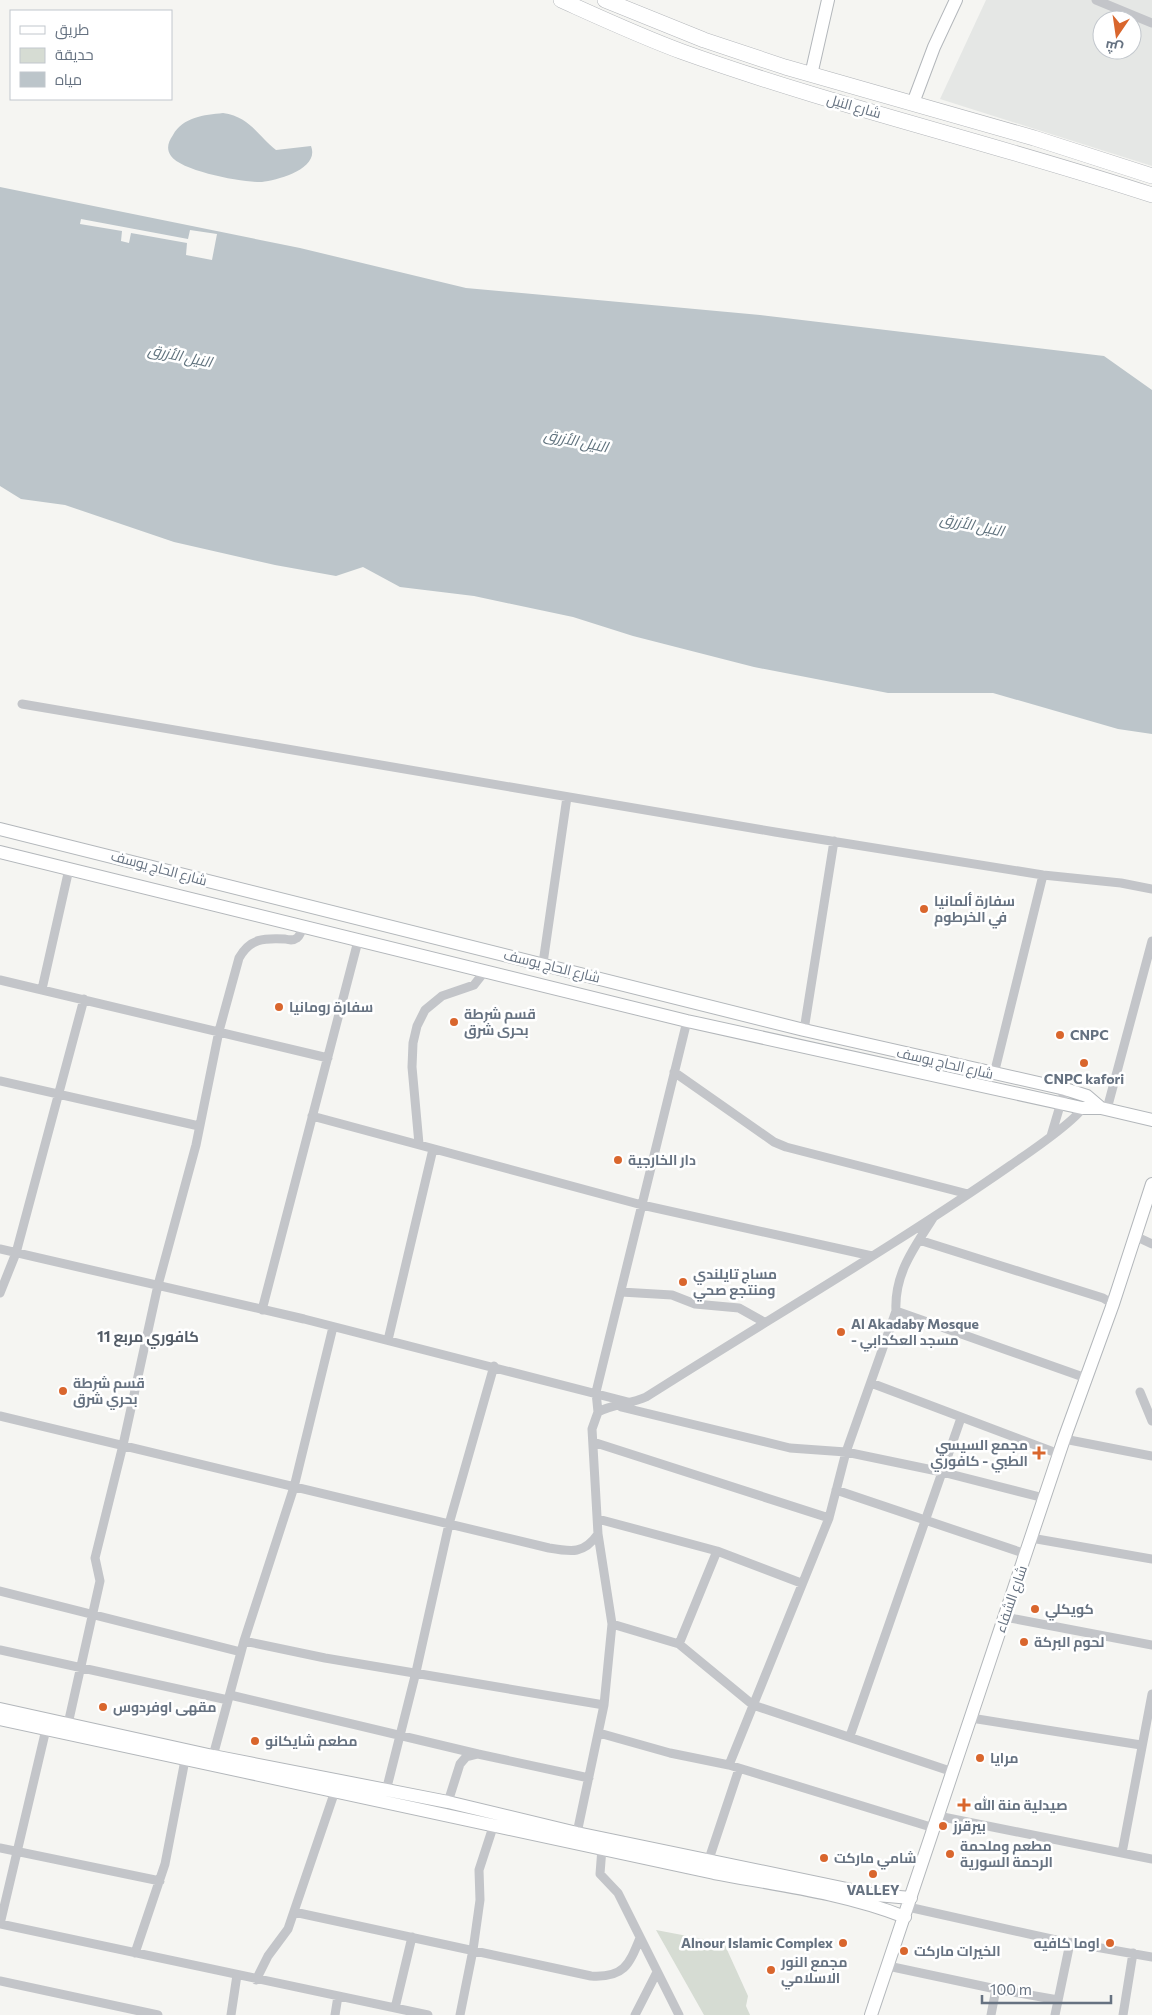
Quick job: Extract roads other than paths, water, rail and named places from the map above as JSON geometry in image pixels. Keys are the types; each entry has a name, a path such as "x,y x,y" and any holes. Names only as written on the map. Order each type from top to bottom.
{"main road":[{"name":"شارع النيل","path":"561,0 681,51 773,82 1025,155 1152,195"},
{"name":"شارع النيل","path":"605,0 704,40 811,75 1034,138 1152,176"}],"street":[{"path":"811,75 828,0"},
{"path":"913,103 934,47 956,0"},
{"path":"1096,0 1152,23"},
{"path":"22,704 834,841 1043,875 1121,883 1152,889"},
{"path":"543,963 567,797"},
{"name":"شارع الحاج يوسف","path":"0,829 543,963 804,1030 1065,1089 1087,1096 1104,1108"},
{"path":"804,1030 834,841"},
{"name":"شارع الحاج يوسف","path":"0,852 687,1021 1062,1104 1082,1108 1104,1108 1152,1120"},
{"path":"42,989 69,869"},
{"path":"994,1074 1043,875"},
{"path":"68,1724 100,1581 95,1558 123,1445 158,1285 199,1126 219,1031 239,958 245,948 252,942 273,939 293,940 298,938 303,928"},
{"path":"262,1310 358,941"},
{"path":"1104,1108 1151,952 1152,941"},
{"path":"419,1144 412,1067 413,1043 417,1026 425,1010 442,996 474,985 485,971 489,950"},
{"path":"0,980 328,1058"},
{"path":"0,1293 16,1253 84,999"},
{"path":"577,1833 604,1705 612,1624 598,1534 593,1442 594,1420 598,1412 596,1392 687,1021"},
{"path":"674,1072 774,1142 786,1147 968,1194"},
{"path":"0,1081 199,1126"},
{"path":"1050,1137 1062,1104 1065,1089"},
{"path":"598,1412 614,1405 633,1403 646,1397 934,1216 1050,1137 1082,1108 1087,1096"},
{"path":"312,1116 642,1205 872,1256"},
{"path":"388,1340 433,1148"},
{"name":"شارع الشفاء","path":"871,2015 1044,1498 1113,1304 1152,1184"},
{"path":"729,1765 801,1583 829,1518 846,1452 896,1311 895,1294 898,1278 934,1216"},
{"path":"1135,1236 1152,1244"},
{"path":"919,1240 1103,1298 1113,1304"},
{"path":"0,1249 333,1326 633,1403"},
{"path":"621,1292 672,1295 695,1304 739,1308 764,1322"},
{"path":"896,1311 1086,1378"},
{"path":"213,1756 244,1641 294,1487 333,1326"},
{"path":"386,1791 398,1734 416,1672 449,1524 494,1366"},
{"path":"871,1382 1059,1454"},
{"path":"1140,1392 1152,1421"},
{"path":"614,1405 790,1448 846,1452 942,1472 1044,1498"},
{"path":"0,1416 567,1551 581,1550 590,1545 598,1534"},
{"path":"850,1736 961,1418"},
{"path":"1064,1439 1152,1456"},
{"path":"593,1442 829,1518"},
{"path":"836,1490 1026,1554"},
{"path":"598,1519 717,1551 801,1583"},
{"path":"1031,1538 1152,1559"},
{"path":"680,1644 717,1551"},
{"path":"0,1591 241,1652"},
{"path":"1005,1617 1152,1645"},
{"path":"612,1624 680,1644 753,1705 953,1772"},
{"path":"244,1641 326,1658 604,1705"},
{"path":"0,1650 398,1734 478,1754 589,1778"},
{"path":"1122,1853 1141,1745 1148,1734 1152,1694"},
{"path":"0,1709 47,1724 185,1760 494,1824 714,1873 856,1901 908,1907 1070,1943 1152,1956"},
{"path":"971,1718 1141,1745"},
{"path":"0,1719 47,1724 68,1724 213,1756 448,1802 577,1833 876,1895 908,1907"},
{"path":"47,1724 0,1924 256,1980 428,2015"},
{"path":"599,1733 670,1753 729,1765 936,1822 1152,1859"},
{"path":"448,1802 460,1764 466,1757 478,1754"},
{"path":"135,1953 160,1881 185,1760"},
{"path":"714,1873 709,1859 738,1769"},
{"path":"256,1980 268,1956 288,1929 335,1791"},
{"path":"460,2015 473,1950 480,1900 479,1870 494,1824"},
{"path":"0,1848 160,1881"},
{"path":"602,1848 600,1874 618,1893 679,2015"},
{"path":"294,1912 591,1976 608,1977 622,1970 631,1960 640,1938"},
{"path":"396,2008 412,1937"},
{"path":"1055,2015 1070,1943"},
{"path":"1123,2015 1133,1953"},
{"path":"888,1966 1058,2000"},
{"path":"635,2015 658,1972"},
{"path":"231,2015 238,1975"},
{"path":"0,1981 158,2015"},
{"path":"991,2015 996,1989"},
{"path":"335,2015 338,1996"}],"water":[{"path":"223,113 240,118 246,122 276,150 311,146 312,154 309,161 304,167 287,176 269,181 253,182 199,171 187,167 171,156 168,151 169,143 182,124 201,116"},
{"name":"النيل الأزرق","path":"0,187 300,248 466,288 760,315 1104,356 1152,390 1152,734 1118,729 993,693 888,693 754,667 633,636 573,617 474,596 400,587 363,567 336,576 275,565 174,542 65,505 21,499 0,486"}],"place":[{"name":"سفارة ألمانيا في الخرطوم","path":"924,909"},
{"name":"سفارة رومانيا","path":"279,1007"},
{"name":"قسم شرطة بحرى شرق","path":"454,1022"},
{"name":"CNPC","path":"1060,1035"},
{"name":"CNPC kafori","path":"1084,1063"},
{"name":"دار الخارجية","path":"618,1160"},
{"name":"مساج تايلندي ومنتجع صحي","path":"683,1282"},
{"name":"Al Akadaby Mosque - مسجد العكدابي","path":"841,1332"},
{"name":"قسم شرطة بحري شرق","path":"63,1391"},
{"name":"مجمع السيسي الطبي - كافوري","path":"1039,1453"},
{"name":"كويكلي","path":"1035,1609"},
{"name":"لحوم البركة","path":"1024,1642"},
{"name":"مقهى اوفردوس","path":"103,1707"},
{"name":"مطعم شايكانو","path":"255,1741"},
{"name":"مرايا","path":"980,1758"},
{"name":"صيدلية منة الله","path":"964,1805"},
{"name":"بيرقرز","path":"943,1826"},
{"name":"مطعم وملحمة الرحمة السورية","path":"950,1854"},
{"name":"شامي ماركت","path":"824,1858"},
{"name":"VALLEY","path":"873,1874"},
{"name":"Alnour Islamic Complex","path":"843,1943"},
{"name":"اوما كافيه","path":"1110,1943"},
{"name":"الخيرات ماركت","path":"904,1951"},
{"name":"مجمع النور الاسلامي","path":"771,1970"}],"district":[{"name":"كافوري مربع 11","path":"148,1337"}]}
